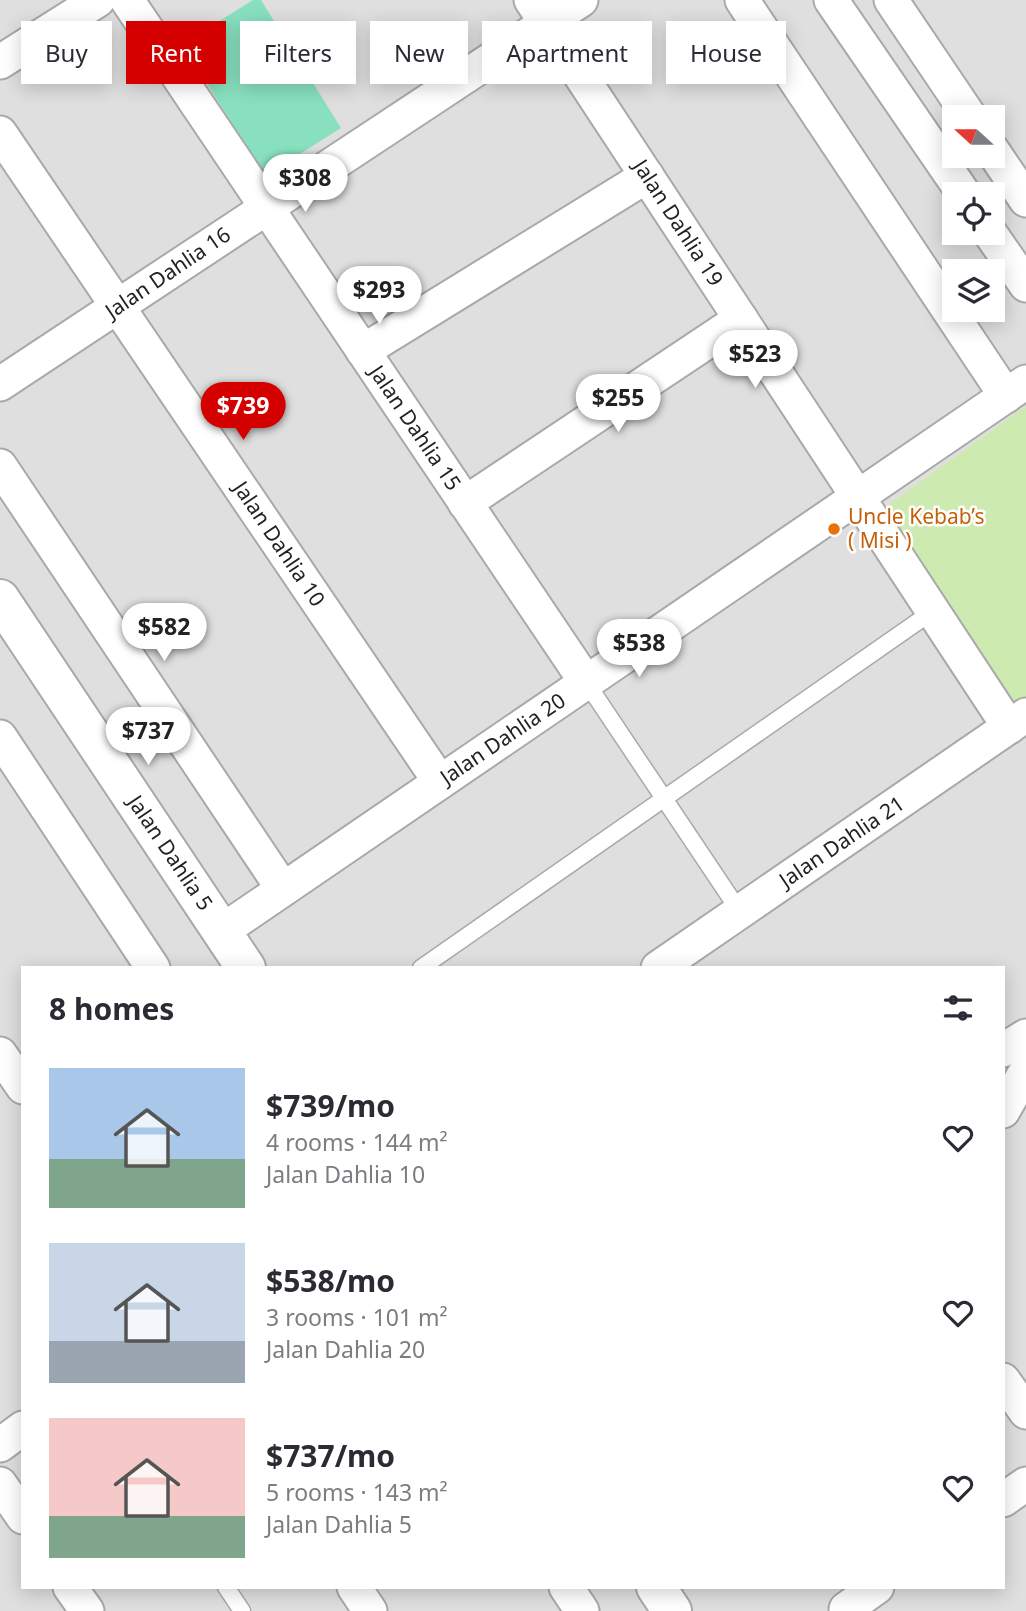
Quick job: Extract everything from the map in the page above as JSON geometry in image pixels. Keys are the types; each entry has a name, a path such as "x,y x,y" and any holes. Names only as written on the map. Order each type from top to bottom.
{"street":[{"path":"0,62 98,0"},
{"name":"Jalan Dahlia 15","path":"127,0 586,682"},
{"name":"Jalan Dahlia 16","path":"0,384 266,208 539,11 581,0"},
{"path":"742,0 1016,389"},
{"path":"831,0 956,182"},
{"path":"891,0 962,105"},
{"name":"Jalan Dahlia 19","path":"539,11 933,611 1018,721"},
{"name":"Jalan Dahlia 10","path":"0,133 440,782"},
{"path":"1004,168 1026,201"},
{"path":"363,351 647,176"},
{"path":"998,245 1026,285"},
{"path":"465,503 741,319"},
{"name":"Jalan Dahlia 20","path":"222,931 1016,389"},
{"path":"0,467 283,889"},
{"name":"Jalan Dahlia 5","path":"0,599 245,966"},
{"name":"Jalan Dahlia 21","path":"661,966 1018,721"},
{"path":"0,737 152,966"},
{"path":"1005,1049 1026,1036"},
{"path":"0,1054 21,1084"},
{"path":"1005,1108 1026,1071"},
{"path":"1005,1383 1026,1412"},
{"path":"0,1445 21,1429"},
{"path":"0,1484 21,1514"},
{"path":"1005,1499 1026,1484"},
{"path":"71,1589 87,1611"},
{"path":"567,1589 582,1611"},
{"path":"657,1589 672,1611"},
{"path":"842,1602 872,1589"}],"lane":[{"path":"424,966 933,611"},
{"path":"586,682 740,912"},
{"path":"227,1589 242,1611"}],"shaded area":[{"path":"0,0 1026,0 1026,1611 0,1611"}],"green space":[{"path":"253,0 261,0 274,21 240,21 240,84 314,84 341,128 265,176 207,84 226,84 226,21 219,21"},
{"path":"1026,406 1026,703 1006,705 878,512"}],"place":[{"name":"Uncle Kebab’s ( Misi )","path":"834,529"}]}
